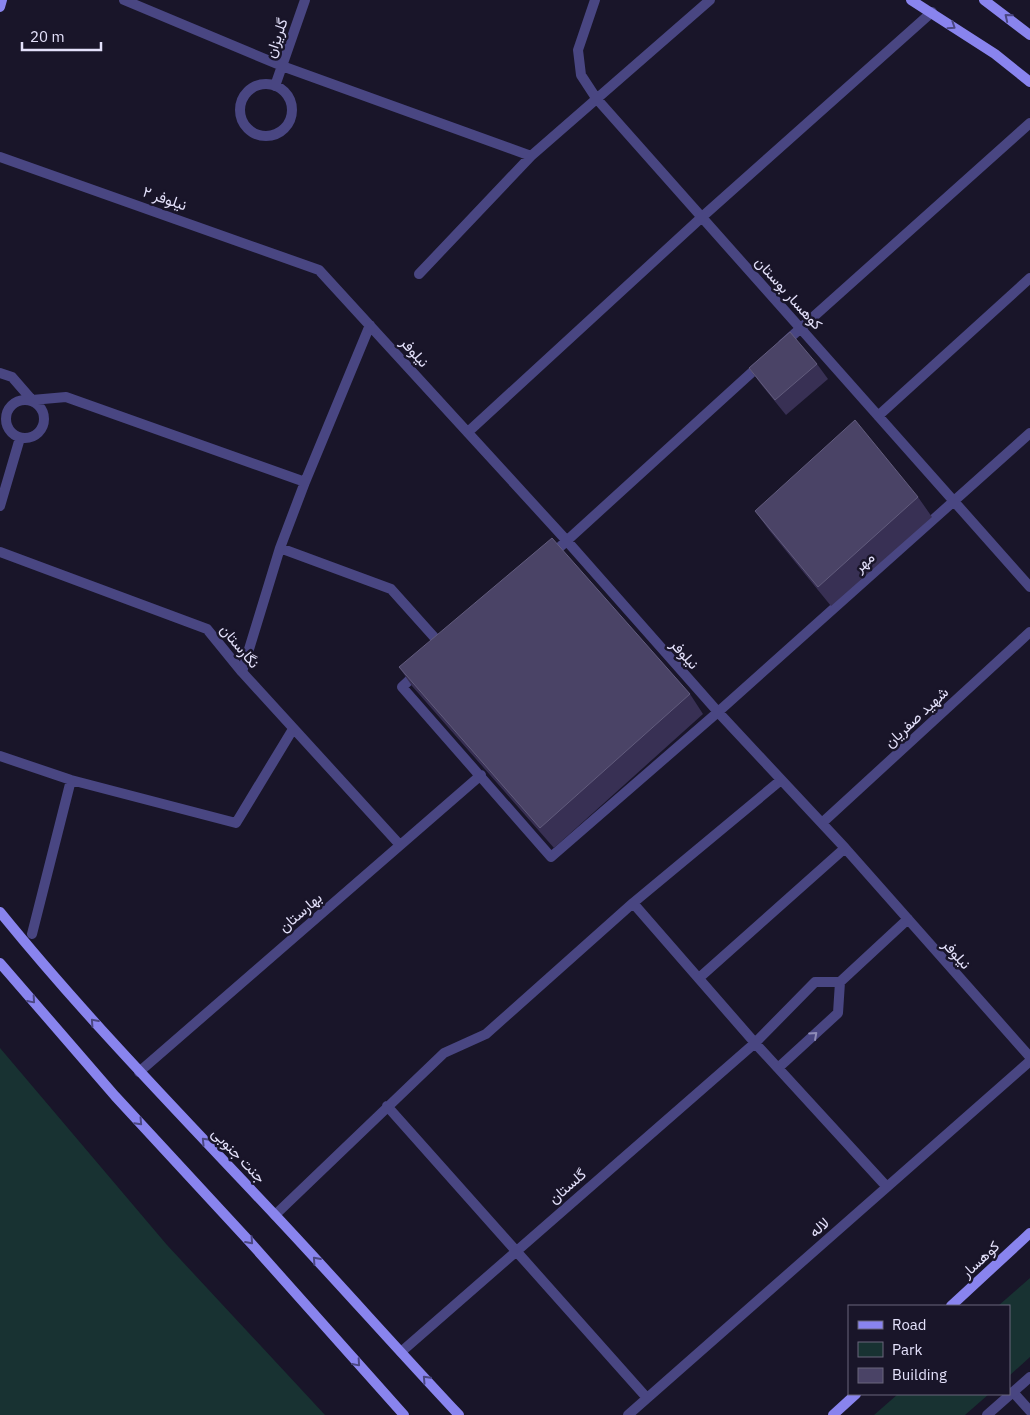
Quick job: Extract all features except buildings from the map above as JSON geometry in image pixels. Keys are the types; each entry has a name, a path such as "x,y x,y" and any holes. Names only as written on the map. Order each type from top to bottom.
{"main road":[{"path":"0,7 2,0"},
{"path":"911,0 994,54 1030,82"},
{"path":"984,0 1030,35"},
{"name":"جنت جنوبی","path":"0,912 38,959 139,1072 275,1215 459,1415"},
{"path":"0,963 115,1096 249,1241 404,1415"},
{"name":"کوهسار","path":"952,1305 1030,1233"},
{"path":"833,1415 855,1395"}],"street":[{"path":"124,0 282,66 531,156"},
{"name":"گلریزان","path":"275,86 305,0"},
{"name":"کوهسار بوستان","path":"595,0 578,50 581,75 596,98 1030,587"},
{"path":"419,274 531,156 710,0"},
{"path":"468,432 702,218 932,12"},
{"path":"258,84 275,86 284,91 291,102 291,116 285,128 273,135 259,136 247,129 240,117 240,104 247,92 258,84"},
{"path":"545,560 774,351 1030,123"},
{"name":"نیلوفر ۲","path":"0,157 319,270"},
{"name":"نیلوفر","path":"319,270 468,432 718,712 845,848 1030,1059"},
{"path":"878,416 1030,278"},
{"path":"242,672 280,548 305,482 370,325"},
{"path":"0,373 12,377 32,400 42,408 45,418 42,430 33,437 20,438 10,432 6,422 8,410 16,400 32,400 66,396 305,482"},
{"name":"مهر","path":"481,775 551,857 718,712 1030,433"},
{"path":"0,506 20,438"},
{"path":"280,548 391,589 444,648"},
{"name":"نگارستان","path":"0,552 207,629 242,672 400,845"},
{"name":"شهید صفریان","path":"822,824 1030,632"},
{"path":"423,667 402,686 481,775"},
{"path":"0,756 71,780 236,823 294,729"},
{"name":"بهارستان","path":"139,1072 481,775"},
{"path":"32,934 71,780"},
{"path":"275,1215 444,1053 486,1034 633,903 781,780"},
{"path":"699,978 845,848"},
{"path":"633,903 755,1043 887,1187"},
{"path":"778,1068 838,1013 840,982 908,919"},
{"name":"گلستان","path":"401,1352 755,1043 815,982 840,982"},
{"name":"لاله","path":"628,1415 1030,1059"},
{"path":"387,1106 647,1398"},
{"path":"987,1415 1030,1377"},
{"path":"1014,1392 1030,1411"}],"green space":[{"path":"0,1048 167,1245 325,1415 0,1415"},
{"path":"1030,1278 1030,1357 1010,1375 1010,1305 999,1305"},
{"path":"897,1395 988,1395 965,1415 874,1415"}]}
